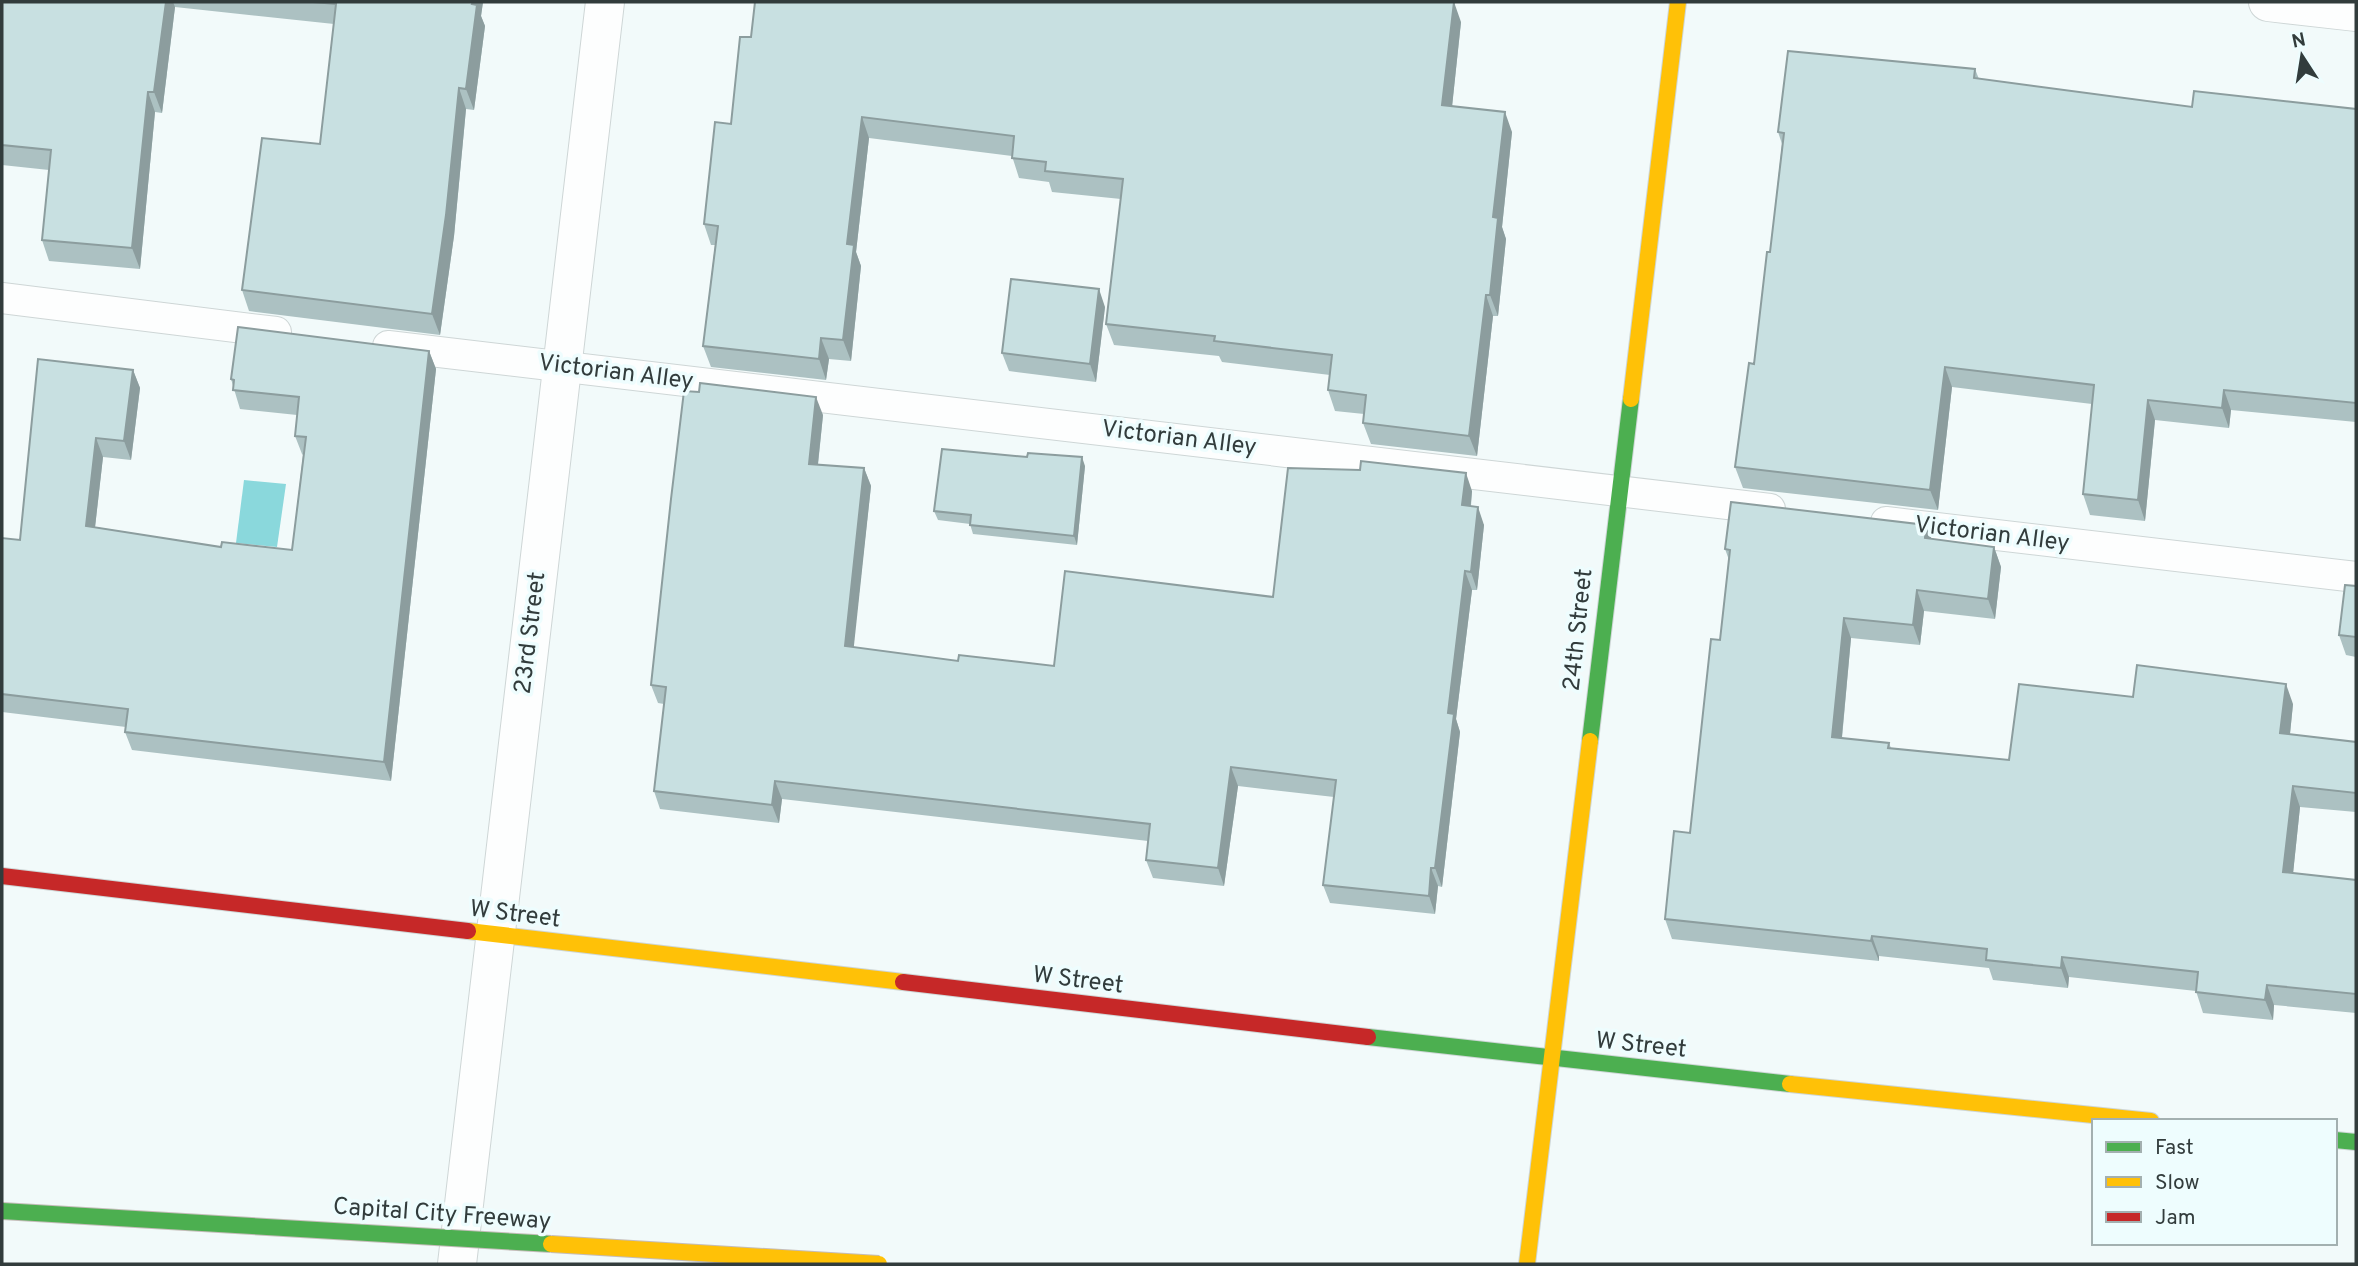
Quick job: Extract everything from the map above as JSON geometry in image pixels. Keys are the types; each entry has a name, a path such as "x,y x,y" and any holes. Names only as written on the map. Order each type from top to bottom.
{"main road":[{"name":"24th Street","path":"1528,1264 1617,492 1678,2"},
{"name":"W Street","path":"2,876 1551,1059 2132,1119"},
{"path":"2337,1140 2356,1142"},
{"name":"Capital City Freeway","path":"2,1211 879,1264"}],"street":[{"name":"23rd Street","path":"457,1264 605,2"},
{"path":"2268,2 2356,12"}],"lane":[{"path":"2,298 304,335"},
{"name":"Victorian Alley","path":"359,342 1791,511"},
{"name":"Victorian Alley","path":"1860,519 2356,577"}],"water":[{"path":"244,480 286,484 277,547 236,543"}],"building":[{"path":"2,2 166,2 154,92 148,92 132,248 42,240 51,150 2,145"},
{"path":"313,2 473,2 472,4 477,5 466,89 459,88 446,215 432,314 242,290 262,138 320,144 336,4"},
{"path":"755,2 1454,2 1442,105 1505,112 1493,217 1498,218 1490,295 1486,295 1469,436 1363,423 1366,395 1328,390 1332,355 1214,341 1215,336 1106,324 1123,179 1045,171 1046,162 1012,158 1014,136 862,117 847,244 854,245 843,340 821,338 819,359 703,346 718,226 704,224 715,122 731,124 740,37 751,37"},
{"path":"1788,51 1975,69 1974,78 2192,107 2194,91 2356,109 2356,403 2224,390 2222,408 2148,400 2138,500 2083,494 2094,385 1945,367 1930,490 1735,467 1749,363 1754,364 1767,252 1770,252 1784,133 1778,132"},
{"path":"1011,279 1099,289 1090,364 1002,353"},
{"path":"238,327 429,351 384,762 125,732 128,709 2,694 2,538 20,540 38,359 133,370 124,441 96,438 86,526 221,547 222,542 292,550 306,437 295,436 299,397 233,390 234,380 231,379"},
{"path":"700,383 816,397 809,464 864,468 845,646 958,661 959,655 1054,666 1065,571 1273,597 1288,468 1360,470 1361,461 1466,473 1462,505 1478,507 1471,572 1465,571 1448,713 1454,714 1435,868 1431,868 1429,896 1323,885 1336,780 1231,767 1218,868 1146,860 1150,824 775,781 772,805 654,791 666,687 651,685 671,499 684,391 699,392"},
{"path":"942,449 1027,457 1028,453 1082,457 1074,536 970,525 971,515 934,511"},
{"path":"1731,502 1926,525 1925,538 1994,547 1988,599 1917,590 1913,625 1844,618 1832,737 1889,743 1888,748 2009,760 2019,684 2133,697 2137,665 2286,684 2280,733 2356,742 2356,793 2293,786 2283,872 2356,880 2356,994 2267,985 2265,1000 2196,992 2198,972 2062,957 2061,968 1986,960 1987,949 1872,936 1871,941 1665,919 1674,831 1690,833 1711,639 1720,640 1730,550 1725,549"},
{"path":"2345,585 2356,586 2356,637 2339,635"}],"traffic: fast":[{"path":"1590,741 1631,399"},
{"path":"1368,1037 1790,1084"},
{"path":"2337,1140 2356,1142"},
{"path":"2,1211 551,1244"}],"traffic: slow":[{"path":"1631,399 1678,2"},
{"path":"1527,1264 1590,741"},
{"path":"468,931 903,982"},
{"path":"1790,1084 2131,1119"},
{"path":"551,1244 879,1264"}],"traffic: jam":[{"path":"2,876 468,931"},
{"path":"903,982 1368,1037"}]}
